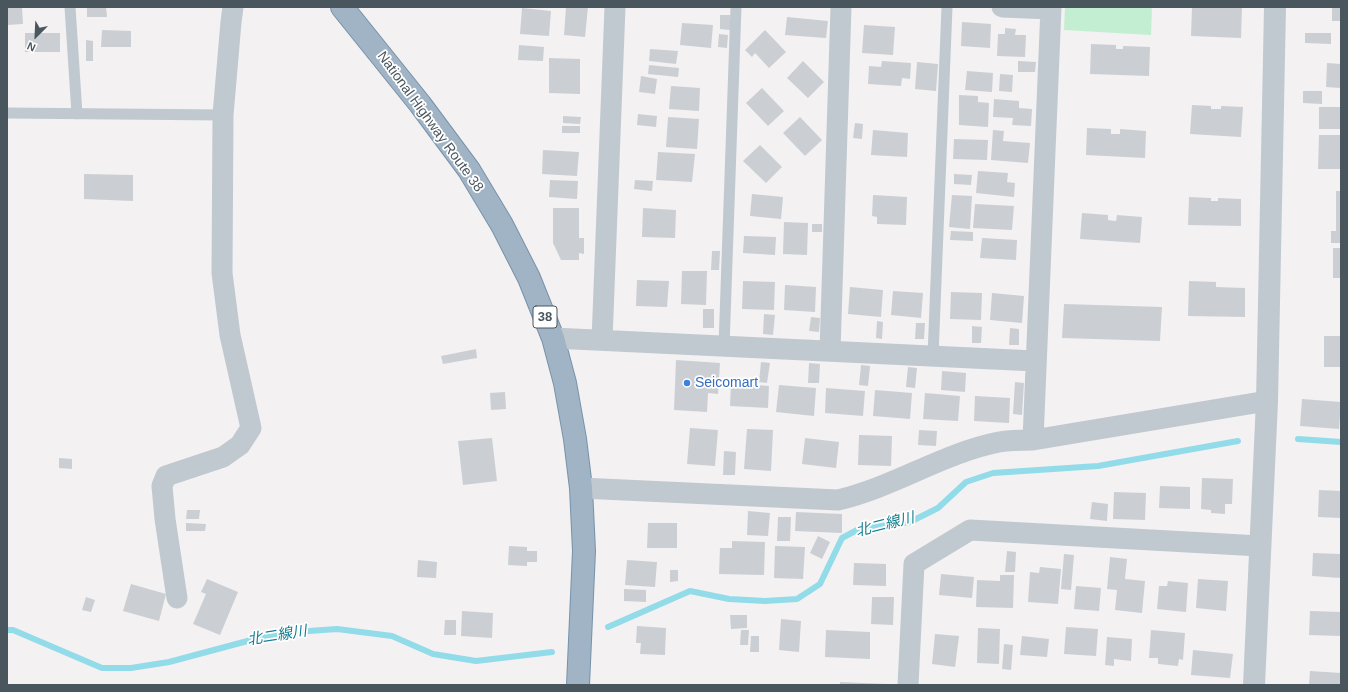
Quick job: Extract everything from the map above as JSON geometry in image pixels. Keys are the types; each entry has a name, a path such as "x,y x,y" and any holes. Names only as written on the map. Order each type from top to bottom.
{"highway":[{"name":"National Highway Route 38","path":"342,7 420,104 469,170 502,225 529,278 553,338 565,383 575,439 581,488 584,552 578,685"}],"street":[{"path":"177,598 164,519 162,486 166,476 224,457 240,445 251,428 230,335 222,273 223,115 231,22 234,7"},
{"path":"602,340 615,7"},
{"path":"830,351 841,7"},
{"path":"1002,7 1051,8 1035,361 1033,440"},
{"path":"1254,685 1267,402 1275,7"},
{"path":"553,338 1035,361"},
{"path":"581,488 838,500 856,496 880,487 961,453 1000,442 1033,440 1267,402"},
{"path":"908,685 914,564 970,530 1260,546"}],"lane":[{"path":"70,7 77,114"},
{"path":"724,346 736,7"},
{"path":"933,356 947,7"},
{"path":"7,113 223,115"}],"green space":[{"path":"1065,7 1152,7 1151,35 1064,30"}],"building":[{"path":"7,7 22,7 23,24 7,25"},
{"path":"87,7 106,7 107,17 87,17"},
{"path":"566,7 588,7 585,37 564,35"},
{"path":"1192,7 1242,7 1241,38 1191,36"},
{"path":"1332,7 1341,7 1341,21 1332,21"},
{"path":"522,8 551,11 549,36 520,34"},
{"path":"720,15 730,15 730,30 720,29"},
{"path":"787,17 828,21 826,38 785,35"},
{"path":"962,22 991,24 990,48 961,46"},
{"path":"682,23 713,25 711,48 680,45"},
{"path":"864,25 895,27 893,55 862,53"},
{"path":"1005,28 1016,29 1015,35 1026,35 1025,57 997,56 998,34 1005,34"},
{"path":"102,30 131,31 131,47 101,47"},
{"path":"765,30 786,52 769,68 755,53 752,57 745,50"},
{"path":"25,33 60,33 60,52 25,52"},
{"path":"1305,33 1331,33 1331,44 1305,43"},
{"path":"719,34 728,35 727,48 718,47"},
{"path":"86,40 93,41 93,61 86,61"},
{"path":"1091,44 1116,45 1116,49 1123,49 1123,46 1150,47 1149,76 1090,74"},
{"path":"519,45 544,47 543,61 518,60"},
{"path":"650,49 678,51 676,64 649,61"},
{"path":"549,58 580,59 580,94 549,93"},
{"path":"803,61 824,82 808,98 787,78"},
{"path":"882,61 911,63 910,79 902,78 901,86 868,84 869,66 881,67"},
{"path":"1018,61 1036,62 1035,72 1018,72"},
{"path":"917,62 938,64 936,91 915,89"},
{"path":"1327,63 1341,64 1341,88 1326,87"},
{"path":"649,65 679,68 678,77 648,74"},
{"path":"967,71 993,73 992,92 965,90"},
{"path":"1000,74 1013,75 1012,92 999,91"},
{"path":"641,76 657,79 655,94 639,92"},
{"path":"671,86 700,88 699,111 669,109"},
{"path":"762,88 784,111 768,126 746,103"},
{"path":"1303,91 1322,91 1322,104 1303,103"},
{"path":"959,95 978,96 978,102 989,103 988,127 959,125"},
{"path":"994,99 1019,101 1019,108 1032,109 1031,126 1012,125 1013,118 993,117"},
{"path":"1192,105 1211,106 1211,109 1221,109 1221,106 1243,107 1241,137 1190,134"},
{"path":"1319,107 1341,107 1341,129 1319,129"},
{"path":"638,114 657,116 656,127 637,125"},
{"path":"563,116 581,117 580,124 563,123"},
{"path":"668,117 699,119 697,149 666,147"},
{"path":"800,117 822,140 805,156 783,133"},
{"path":"855,123 863,124 862,139 853,138"},
{"path":"562,126 580,126 580,133 562,133"},
{"path":"1087,128 1111,129 1111,134 1120,134 1120,129 1146,131 1145,158 1086,155"},
{"path":"873,130 908,133 907,157 871,155"},
{"path":"993,130 1004,131 1003,141 1030,143 1028,163 991,160"},
{"path":"1319,135 1341,135 1341,169 1318,169"},
{"path":"954,139 988,140 987,160 953,159"},
{"path":"760,145 782,167 766,183 743,161"},
{"path":"543,150 579,152 577,176 542,174"},
{"path":"658,152 695,154 692,182 656,180"},
{"path":"978,171 1008,173 1007,182 1015,183 1014,197 976,193"},
{"path":"84,174 133,175 133,201 84,199"},
{"path":"954,174 972,175 971,185 954,184"},
{"path":"550,180 578,181 577,199 549,197"},
{"path":"635,180 653,181 652,191 634,189"},
{"path":"1336,191 1341,191 1341,243 1331,243 1331,231 1336,231"},
{"path":"752,194 783,197 781,219 750,216"},
{"path":"873,195 907,197 906,225 877,224 877,217 872,216"},
{"path":"952,195 972,196 970,229 949,227"},
{"path":"1189,197 1211,198 1211,201 1218,201 1218,198 1241,199 1241,226 1188,225"},
{"path":"975,204 1014,206 1012,230 973,228"},
{"path":"553,208 579,208 579,238 584,238 584,254 579,253 579,260 561,260 553,243"},
{"path":"643,208 676,210 675,238 642,237"},
{"path":"1082,213 1108,215 1108,220 1116,221 1117,215 1142,217 1140,243 1080,239"},
{"path":"784,222 808,223 807,255 783,254"},
{"path":"812,224 822,224 822,232 812,232"},
{"path":"951,231 973,232 973,241 950,240"},
{"path":"744,236 776,237 775,255 743,253"},
{"path":"982,238 1017,240 1016,260 980,258"},
{"path":"1333,248 1341,248 1341,278 1333,278"},
{"path":"712,251 720,251 719,270 711,270"},
{"path":"682,271 707,271 706,305 681,304"},
{"path":"637,280 669,281 667,307 636,306"},
{"path":"743,281 775,282 774,310 742,309"},
{"path":"1189,281 1216,282 1216,287 1245,288 1245,317 1188,316"},
{"path":"785,285 816,287 815,312 784,310"},
{"path":"850,287 883,290 881,317 848,314"},
{"path":"893,291 923,293 921,318 891,315"},
{"path":"951,292 982,293 981,320 950,319"},
{"path":"992,293 1024,296 1022,323 990,320"},
{"path":"1064,304 1162,307 1160,341 1062,338"},
{"path":"703,309 714,309 714,328 703,328"},
{"path":"764,314 775,315 773,335 763,334"},
{"path":"811,317 820,318 819,332 809,331"},
{"path":"877,321 883,322 882,339 876,338"},
{"path":"916,323 925,323 924,339 915,339"},
{"path":"972,326 982,327 981,343 972,343"},
{"path":"1010,328 1019,329 1019,345 1009,345"},
{"path":"1324,336 1341,336 1341,367 1324,367"},
{"path":"476,349 477,358 443,364 441,356"},
{"path":"676,360 720,363 718,394 708,393 707,412 674,410"},
{"path":"761,362 770,363 767,383 759,382"},
{"path":"809,363 820,364 819,383 808,383"},
{"path":"861,365 870,366 868,386 859,385"},
{"path":"908,367 917,368 915,388 906,387"},
{"path":"942,371 966,373 965,392 941,390"},
{"path":"1015,382 1024,383 1022,415 1013,414"},
{"path":"731,383 769,386 768,408 730,406"},
{"path":"779,385 816,388 814,416 776,412"},
{"path":"826,388 865,391 863,416 825,413"},
{"path":"875,390 912,393 910,419 873,416"},
{"path":"505,392 506,409 491,410 490,393"},
{"path":"925,393 960,396 958,421 923,419"},
{"path":"975,396 1010,398 1009,423 974,421"},
{"path":"1302,399 1341,402 1339,429 1300,426"},
{"path":"690,428 718,430 715,466 687,464"},
{"path":"747,429 773,430 771,471 744,469"},
{"path":"919,430 937,431 936,446 918,445"},
{"path":"859,435 892,436 891,466 858,465"},
{"path":"492,438 497,481 463,485 458,441"},
{"path":"805,438 839,442 836,468 802,464"},
{"path":"724,451 736,452 735,475 723,475"},
{"path":"59,458 72,459 72,469 59,468"},
{"path":"1202,478 1233,479 1232,504 1225,504 1225,514 1211,513 1211,510 1201,509"},
{"path":"1160,486 1190,487 1190,509 1159,508"},
{"path":"1319,490 1341,491 1341,518 1318,517"},
{"path":"1114,492 1146,493 1145,520 1113,519"},
{"path":"1092,502 1108,504 1107,521 1090,519"},
{"path":"187,510 200,510 199,519 186,519"},
{"path":"748,511 770,513 768,536 747,535"},
{"path":"796,512 842,514 842,533 795,531"},
{"path":"778,517 791,517 790,541 777,541"},
{"path":"186,523 206,524 205,531 186,531"},
{"path":"648,523 677,523 677,548 647,548"},
{"path":"818,536 830,542 822,559 810,553"},
{"path":"732,541 765,542 764,575 719,574 720,548 732,548"},
{"path":"509,546 527,547 527,551 537,551 537,562 527,562 527,566 508,565"},
{"path":"775,546 805,547 803,579 774,578"},
{"path":"1007,551 1016,552 1015,572 1005,572"},
{"path":"1313,553 1341,554 1341,578 1312,576"},
{"path":"1064,554 1074,555 1071,590 1061,589"},
{"path":"1110,557 1127,559 1125,579 1145,581 1142,613 1115,610 1117,590 1107,589"},
{"path":"418,560 437,562 436,578 417,577"},
{"path":"627,560 657,562 655,587 625,585"},
{"path":"854,563 886,564 886,586 853,585"},
{"path":"1040,567 1061,569 1058,604 1028,602 1030,572 1039,573"},
{"path":"670,570 678,570 678,581 670,582"},
{"path":"941,574 974,577 972,598 939,595"},
{"path":"1000,575 1014,575 1013,608 976,607 977,580 1000,581"},
{"path":"207,579 238,592 220,635 193,624 206,594 201,592"},
{"path":"1198,579 1228,581 1226,611 1196,608"},
{"path":"1168,581 1188,583 1186,612 1157,609 1159,586 1167,586"},
{"path":"131,584 166,594 159,621 123,611"},
{"path":"1076,586 1101,588 1099,611 1074,609"},
{"path":"624,589 646,590 646,602 624,601"},
{"path":"86,597 95,600 91,612 82,610"},
{"path":"872,597 894,597 893,625 871,624"},
{"path":"462,611 493,613 492,638 461,636"},
{"path":"1310,611 1341,612 1341,636 1309,635"},
{"path":"730,615 747,615 747,628 731,629"},
{"path":"781,619 801,621 799,652 779,650"},
{"path":"445,620 456,620 456,635 444,635"},
{"path":"637,626 666,628 665,655 640,654 641,643 636,643"},
{"path":"1066,627 1098,629 1096,656 1064,654"},
{"path":"978,628 1000,629 999,664 977,663"},
{"path":"741,630 749,630 748,645 740,645"},
{"path":"826,630 870,632 870,659 825,657"},
{"path":"1151,630 1185,633 1183,660 1179,659 1178,666 1158,664 1158,658 1149,658"},
{"path":"935,634 959,636 955,667 932,664"},
{"path":"751,636 759,636 759,652 750,652"},
{"path":"1022,636 1049,639 1047,657 1020,655"},
{"path":"1107,637 1132,639 1131,661 1114,659 1114,666 1105,665"},
{"path":"1004,644 1013,645 1011,670 1002,669"},
{"path":"1193,650 1233,654 1230,678 1191,675"},
{"path":"1310,671 1341,673 1341,685 1309,685"},
{"path":"840,682 887,684 887,685 840,685"}],"waterway":[{"name":"北二線川","path":"1298,439 1341,442"},
{"name":"北二線川","path":"608,627 690,591 729,599 765,601 797,599 820,584 842,538 859,529 910,522 938,508 966,482 993,473 1098,466 1238,441"},
{"name":"北二線川","path":"7,630 13,630 102,668 131,668 169,662 255,639 295,632 337,629 392,636 433,654 476,661 552,652"}],"place":[{"name":"Seicomart","path":"687,383"}]}
